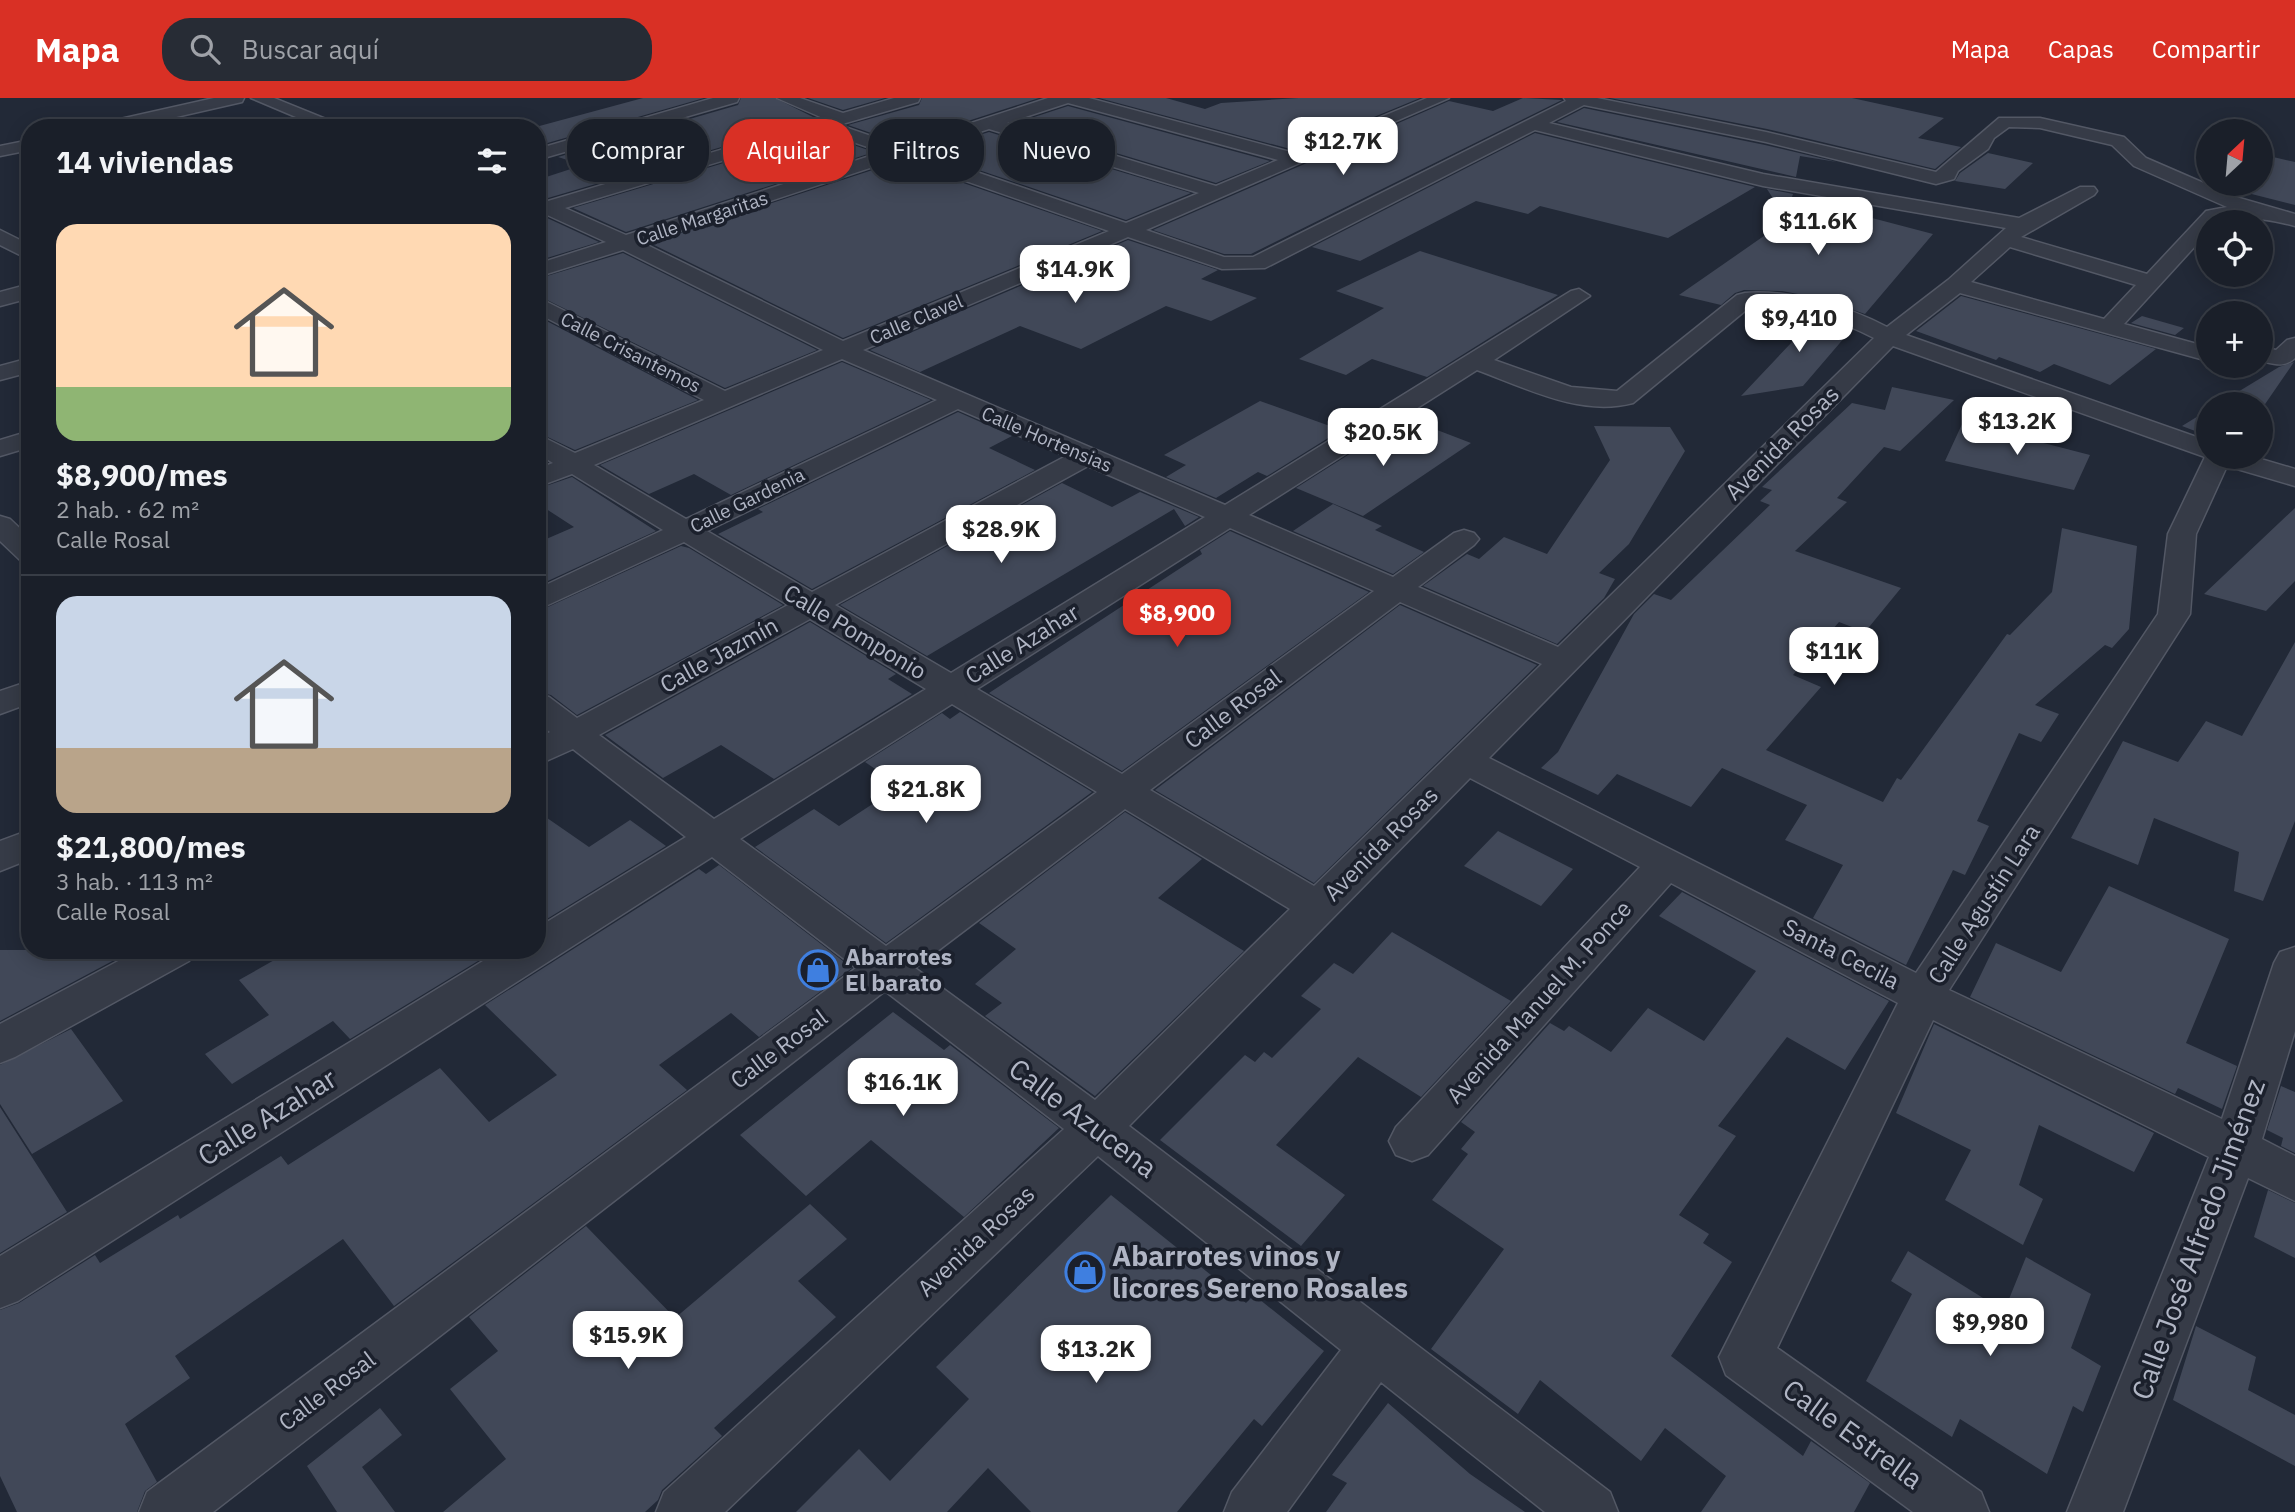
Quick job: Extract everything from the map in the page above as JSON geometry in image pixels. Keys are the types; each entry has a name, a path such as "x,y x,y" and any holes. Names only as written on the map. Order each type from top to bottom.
{"street":[{"path":"143,119 236,98"},
{"path":"259,98 315,119"},
{"path":"687,98 705,105"},
{"path":"546,152 731,98"},
{"path":"785,98 842,119 912,98"},
{"path":"1068,98 1296,159 1441,98"},
{"name":"Calle Margaritas","path":"984,125 1068,98"},
{"path":"984,182 1222,263 1257,263 1577,99 1753,134 1936,178 1947,175 1950,168 1982,145 1987,135 2005,122 2040,123 2118,141 2140,162 2229,201 2285,218"},
{"path":"989,123 1217,192"},
{"path":"1531,124 1763,180 2014,232 2151,282"},
{"path":"2,151 21,147"},
{"path":"2,151 21,159"},
{"path":"546,206 723,154"},
{"name":"Calle Clavel","path":"546,474 1296,159"},
{"name":"Calle Margaritas","path":"546,268 868,165"},
{"name":"Avenida Rosas","path":"684,1512 1097,1128 1889,337 1956,285 2014,232 2087,191"},
{"name":"Calle Hortensias","path":"546,209 624,242 842,350 1563,661"},
{"path":"2110,326 2213,215 2230,212 2285,218"},
{"path":"0,236 21,249"},
{"path":"1956,285 2196,351"},
{"path":"0,299 21,293"},
{"name":"Calle Azahar","path":"546,942 1579,296"},
{"path":"1474,361 1583,398 1602,401 1624,398 1745,300 1764,299 1827,311 1864,322 1889,337 2196,446"},
{"name":"Calle Crisantemos","path":"546,309 724,400"},
{"path":"0,373 21,367"},
{"name":"Calle Gardenia","path":"546,596 957,400"},
{"path":"0,449 21,442"},
{"name":"Calle Pomponio","path":"546,448 1318,907"},
{"name":"Calle Jazmín","path":"556,743 1086,456"},
{"name":"Calle Agustín Lara","path":"1745,1357 1923,996 2174,614 2182,534 2212,469"},
{"path":"2266,469 2295,478"},
{"path":"0,525 21,545"},
{"name":"Calle Rosal","path":"167,1512 886,968 1464,540"},
{"path":"0,703 21,695"},
{"name":"Calle Azucena","path":"546,723 556,743 713,838 1097,1128 1590,1512"},
{"name":"Santa Cecila","path":"1464,760 1923,996 2236,1148 2295,1180"},
{"path":"0,857 21,847"},
{"name":"Avenida Manuel M. Ponce","path":"1412,1141 1666,864"},
{"path":"0,1045 158,959"},
{"name":"Calle Azahar","path":"0,1284 519,959"},
{"name":"Calle José Alfredo Jiménez","path":"2095,1512 2236,1148 2295,963"},
{"path":"1252,1512 1376,1346"},
{"name":"Calle Estrella","path":"1745,1357 1961,1512"}],"building":[{"path":"643,98 704,98 631,119 567,119 567,137 546,143 546,124"},
{"path":"741,98 775,98 817,119 723,119 723,147 709,151 709,119 690,119 738,105"},
{"path":"808,98 885,98 843,110"},
{"path":"922,98 1039,98 974,119 869,119 919,105"},
{"path":"1099,98 1166,98 1205,109 1221,103 1299,98 1420,98 1294,150"},
{"path":"1523,98 1562,100 1251,254 1224,254 1153,230 1449,101 1493,111"},
{"path":"1610,98 1852,98 1944,118 1918,138 1961,147 1935,169 1767,129"},
{"path":"1068,106 1270,161 1216,183 1115,153 1115,119 1028,119"},
{"path":"1584,108 1837,162 1800,156 1796,177 1557,122"},
{"path":"868,119 868,132 854,127 854,123"},
{"path":"1535,133 1755,187 1668,238 1540,206 1528,214 1476,201 1360,261 1312,247"},
{"path":"984,134 998,135 998,176 984,172"},
{"path":"854,145 868,150 868,154 854,158"},
{"path":"1988,153 2033,163 2005,189 1955,181 1960,173"},
{"path":"2273,157 2295,162 2295,205 2259,196 2273,196"},
{"path":"723,163 723,182 781,182 626,232 573,208 660,182 709,182 709,167"},
{"path":"567,170 567,182 602,182 548,198 546,177"},
{"path":"1115,170 1191,193 1126,220 1014,182 1115,182"},
{"path":"868,171 868,182 961,182 1102,231 843,338 650,243 836,182 854,182 854,176"},
{"path":"1767,189 1933,234 1865,314 1819,298 1782,291 1744,290 1735,293 1721,305 1679,295 1787,220"},
{"path":"546,217 599,242 546,258"},
{"path":"1128,240 1218,270 1201,279 1257,298 1211,321 1166,306 1081,349 1020,326 920,372 870,350"},
{"path":"1420,251 1558,295 1427,377 1372,359 1346,375 1299,359 1384,308 1336,291"},
{"path":"623,253 817,350 725,388 546,299 546,276"},
{"path":"1961,296 2156,349 2110,385 2054,364 2040,372 1999,357 1996,360 1916,331"},
{"path":"1752,309 1798,313 1851,330 1803,386 1741,396 1808,325 1749,311"},
{"path":"2142,316 2184,328 2175,335 2131,323"},
{"path":"546,321 698,400 575,450 546,436"},
{"path":"842,362 931,400 731,495 694,474 649,494 600,465"},
{"path":"2294,362 2273,393 2238,392 2261,378 2273,378 2273,371"},
{"path":"1892,387 1954,400 1900,451 1884,447 1837,498 1847,502 1795,551 1901,588 1865,632 1839,622 1793,675 1821,687 1766,750 1883,802 1897,778 1901,780 2007,634 2010,635 2052,592 2062,528 2137,546 2129,629 2112,648 2105,645 2035,705 2059,714 2041,742 2019,733 1977,821 1989,826 1965,875 1953,870 1906,965 1813,918 1843,865 1785,840 1807,805 1722,768 1691,807 1617,774 1598,795 1541,768 1558,752 1634,614 1654,594 1671,600 1770,505 1760,501 1772,490 1762,487 1852,403 1885,410"},
{"path":"1260,401 1341,430 1267,476 1258,472 1216,498 1166,477 1186,465 1164,455"},
{"path":"958,412 1012,436 989,448 1035,470 812,589 718,534 763,512 758,509"},
{"path":"2196,417 2196,431 2182,426"},
{"path":"1411,420 1471,443 1363,516 1296,488 1370,441 1375,443"},
{"path":"1963,422 2090,455 2074,490 1945,461"},
{"path":"1594,426 1670,427 1685,451 1629,544 1599,573 1615,579 1604,598 1557,644 1423,586 1467,554 1479,559 1504,537 1547,554 1610,460"},
{"path":"572,477 656,531 546,582 546,539 574,527 546,509 546,486"},
{"path":"1062,483 1112,507 1140,492 1199,517 1185,526 1174,509 927,656 840,605"},
{"path":"1333,504 1382,526 1375,530 1424,552 1393,574 1293,531"},
{"path":"2295,508 2295,581 2266,611 2204,594"},
{"path":"1230,531 1369,592 1122,771 989,693 1202,554 1200,550"},
{"path":"681,546 689,548 783,605 577,715 546,694 546,608"},
{"path":"1400,605 1537,665 1314,883 1155,790"},
{"path":"810,622 896,674 888,679 912,694 774,779 721,745 663,778 605,735"},
{"path":"2295,642 2295,821 2263,901 2234,891 2239,852 2154,818 2138,865 2071,838 2123,741 2178,762 2206,721 2242,736"},
{"path":"960,712 1092,792 886,943 755,847 814,809 839,826 900,786 865,762 942,713 950,719"},
{"path":"1125,812 1202,859 1158,898 1244,951 1095,1096 985,1016 1002,1003 975,984 1016,949 979,923"},
{"path":"546,817 589,847 630,820 666,846 546,919"},
{"path":"1498,831 1573,869 1541,906 1464,866"},
{"path":"719,865 852,968 759,1037 731,1013 659,1065 687,1090 394,1306 343,1239 175,1356 190,1378 125,1424 157,1482 145,1491 137,1512 17,1512 0,1476 0,1310 19,1303 95,1255 100,1263 178,1215 180,1219 281,1156 288,1165 440,1068 489,1122 557,1075 485,1005 699,869 706,874"},
{"path":"2109,886 2229,939 2186,1043 2237,1066 2222,1109 2178,1088 2175,1094 1970,997 1996,943 2061,972"},
{"path":"1682,892 1889,1001 1845,1070 1787,1037 1718,1126 1736,1136 1679,1215 1709,1234 1703,1243 1732,1262 1671,1356 1803,1456 1811,1441 1870,1483 1854,1512 1701,1512 1726,1476 1665,1428 1641,1461 1540,1380 1518,1414 1431,1349 1504,1249 1432,1200 1468,1154 1461,1149 1475,1132 1461,1122 1550,1023 1564,1031 1569,1026 1611,1052 1648,1008 1704,1041 1756,971 1659,916"},
{"path":"1392,932 1511,1001 1421,1097 1358,1057 1276,1145 1345,1195 1301,1246 1160,1140 1245,1055 1255,1062 1264,1052 1272,1058 1321,1009 1301,996 1334,963 1353,974"},
{"path":"0,950 21,950 21,959 116,959 0,1021"},
{"path":"276,959 481,959 350,1039 333,1021 232,1084 205,1054 269,1015 239,980"},
{"path":"893,1012 944,1050 950,1045 1059,1128 964,1217 871,1140 806,1196 740,1135"},
{"path":"1934,1024 2154,1133 2134,1172 2039,1125 2019,1185 2043,1199 2023,1245 1945,1200 1971,1150 1896,1113"},
{"path":"71,1029 123,1101 32,1154 0,1104 0,1065"},
{"path":"2281,1086 2295,1092 2295,1153 2281,1146 2283,1138 2267,1130"},
{"path":"0,1107 67,1212 0,1253"},
{"path":"2268,1190 2295,1203 2295,1258 2254,1237"},
{"path":"1111,1195 1246,1303 1254,1295 1324,1351 1262,1426 1254,1419 1177,1512 1031,1512 988,1468 947,1512 796,1512 859,1449 890,1481 969,1399 936,1367"},
{"path":"810,1204 847,1239 798,1281 836,1317 714,1428 722,1436 662,1490 658,1500 645,1512 443,1512 506,1459 450,1389 498,1351 469,1317 586,1226 675,1318"},
{"path":"1908,1251 1999,1308 2005,1309 2026,1257 2091,1294 2071,1348 2101,1366 2083,1412 2073,1406 2047,1474 1960,1419 1952,1437 1866,1381 1912,1294 1891,1281"},
{"path":"2196,1326 2256,1357 2248,1390 2295,1415 2295,1466 2173,1400"},
{"path":"1388,1403 1470,1474 1525,1512 1326,1512 1347,1483 1332,1475"},
{"path":"380,1408 402,1435 362,1467 395,1512 337,1512 307,1466"}],"place":[{"name":"Abarrotes El barato","path":"818,970"},
{"name":"Abarrotes vinos y licores Sereno Rosales","path":"1085,1272"}]}
